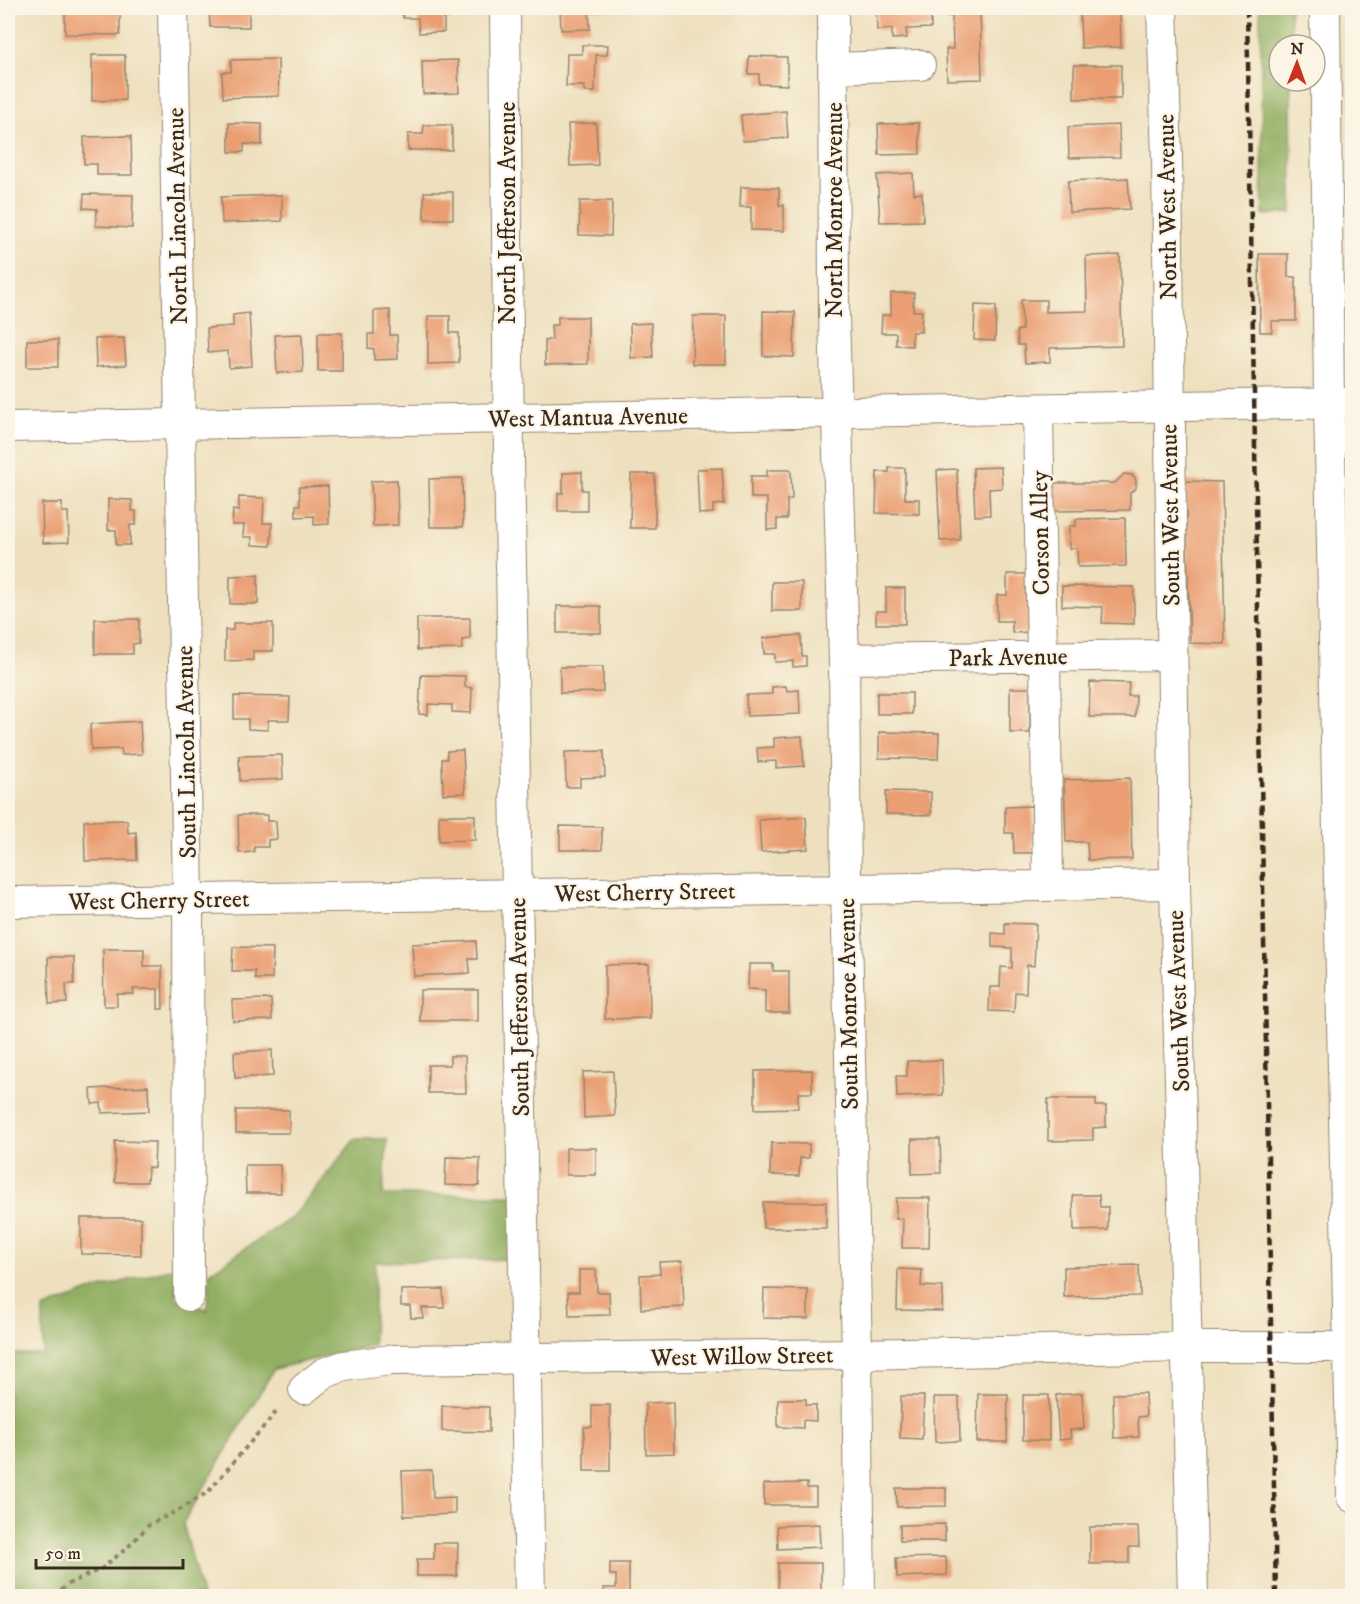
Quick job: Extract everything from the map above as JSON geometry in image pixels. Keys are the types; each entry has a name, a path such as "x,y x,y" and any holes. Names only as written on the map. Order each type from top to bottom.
{"street":[{"name":"North Lincoln Avenue","path":"173,8 181,424"},
{"name":"North Jefferson Avenue","path":"505,8 508,418"},
{"name":"North Monroe Avenue","path":"833,8 834,315 837,412"},
{"name":"North West Avenue","path":"1162,8 1167,158 1168,406"},
{"path":"1325,8 1341,403 1353,1497"},
{"path":"834,68 920,65"},
{"name":"West Mantua Avenue","path":"8,427 1341,403"},
{"name":"South West Avenue","path":"1168,406 1175,884 1194,1596"},
{"name":"Corson Alley","path":"1038,409 1048,778 1048,886"},
{"name":"South Monroe Avenue","path":"837,412 844,659 846,889 860,1596"},
{"name":"South Jefferson Avenue","path":"508,418 530,1596"},
{"name":"South Lincoln Avenue","path":"181,424 188,899 189,1296"},
{"name":"Park Avenue","path":"844,659 1172,655"},
{"name":"West Cherry Street","path":"8,902 1175,884"},
{"name":"West Willow Street","path":"304,1389 324,1373 344,1366 391,1360 1187,1347 1351,1347"}],"path":[{"path":"54,1596 70,1583 101,1569 128,1547 150,1524 208,1492 277,1411"}],"green space":[{"path":"1260,8 1290,8 1291,33 1267,33 1267,93 1291,93 1292,213 1263,215"},
{"path":"1348,431 1352,431 1352,597"},
{"path":"355,1139 387,1139 383,1195 519,1195 519,1259 375,1262 373,1345 274,1369 183,1523 202,1596 8,1596 8,1354 43,1354 43,1309 90,1291 176,1267 176,1298 207,1310 210,1272 293,1217"}],"building":[{"path":"65,8 120,8 120,35 65,34"},
{"path":"209,8 249,8 249,27 210,27"},
{"path":"402,8 450,8 450,18 444,18 444,32 419,33 418,18 403,18"},
{"path":"560,8 610,8 610,10 589,10 590,29 561,30"},
{"path":"725,8 769,8 769,9 725,12"},
{"path":"876,8 980,8 982,79 947,80 946,49 953,49 952,16 931,17 931,28 906,29 907,38 892,39 892,29 877,30"},
{"path":"1120,14 1121,47 1081,48 1080,15"},
{"path":"582,45 608,45 607,55 596,55 595,92 584,92 584,86 566,86 567,54 582,54"},
{"path":"92,55 125,55 125,100 92,101"},
{"path":"749,56 787,57 787,85 759,84 759,74 748,74"},
{"path":"278,59 279,96 223,98 222,72 231,72 231,60"},
{"path":"458,60 459,93 423,94 422,61"},
{"path":"1074,65 1121,65 1121,99 1074,99"},
{"path":"786,111 788,138 743,141 741,115"},
{"path":"229,123 262,124 262,145 244,144 244,152 229,152"},
{"path":"596,123 598,165 570,166 568,124"},
{"path":"919,123 920,154 879,155 878,124"},
{"path":"424,125 452,125 452,150 408,150 408,134 423,134"},
{"path":"1119,125 1120,157 1069,158 1068,127"},
{"path":"131,136 132,175 97,175 97,164 84,164 84,137"},
{"path":"913,173 914,194 922,193 923,221 880,222 877,175"},
{"path":"1128,178 1130,209 1069,212 1068,181"},
{"path":"741,187 779,188 779,205 784,205 784,231 751,230 751,207 740,207"},
{"path":"424,192 453,192 453,219 424,219"},
{"path":"84,194 133,195 132,228 96,226 97,209 83,208"},
{"path":"282,195 282,221 222,223 221,197"},
{"path":"580,201 612,201 611,236 579,235"},
{"path":"1259,254 1288,254 1288,277 1296,277 1296,321 1272,321 1272,332 1260,332"},
{"path":"1120,255 1122,346 1050,348 1050,362 1025,363 1024,345 1018,345 1017,330 1022,330 1021,300 1046,300 1046,312 1087,311 1086,256"},
{"path":"891,293 914,293 913,311 922,311 921,332 912,332 912,346 896,345 896,333 881,333 882,315 891,315"},
{"path":"975,305 996,306 995,341 974,340"},
{"path":"390,310 390,335 397,335 398,359 374,360 374,349 368,348 368,334 374,334 374,311"},
{"path":"763,311 795,312 794,357 763,356"},
{"path":"249,313 252,366 229,368 228,351 208,353 207,328 233,326 233,315"},
{"path":"428,316 450,316 450,333 459,333 459,363 428,364"},
{"path":"693,316 726,316 726,364 692,364"},
{"path":"558,317 588,317 588,364 545,365 545,340 552,340 551,325 558,325"},
{"path":"651,323 653,357 631,358 630,324"},
{"path":"318,333 342,333 342,371 318,371"},
{"path":"302,334 303,372 277,373 275,335"},
{"path":"124,338 126,365 96,367 95,339"},
{"path":"27,340 58,340 58,367 27,367"},
{"path":"1001,467 1002,488 989,489 990,515 975,516 973,468"},
{"path":"722,468 724,504 713,505 713,513 699,514 697,469"},
{"path":"889,468 905,468 905,499 919,499 919,514 876,513 877,472 889,472"},
{"path":"957,469 960,540 940,541 937,470"},
{"path":"767,470 791,470 792,499 787,500 787,519 777,519 777,529 767,530 767,498 751,498 751,476 767,476"},
{"path":"582,472 582,490 587,490 587,511 558,511 558,493 563,493 563,473"},
{"path":"631,474 655,474 655,528 630,528"},
{"path":"1124,474 1132,475 1136,480 1136,488 1130,493 1130,510 1054,511 1054,483 1115,483"},
{"path":"462,478 463,527 430,527 429,479"},
{"path":"397,480 398,525 373,526 371,481"},
{"path":"1185,481 1222,482 1225,644 1190,643"},
{"path":"328,486 329,524 314,525 314,516 296,517 296,505 300,505 299,487"},
{"path":"239,497 264,498 263,523 272,523 271,546 252,545 252,537 243,537 244,525 232,525 233,510 239,511"},
{"path":"108,499 132,500 132,511 136,511 136,525 130,525 130,545 116,545 116,530 108,530"},
{"path":"42,503 62,503 62,512 68,512 69,542 43,543"},
{"path":"1125,518 1126,566 1078,567 1077,548 1069,549 1069,526 1076,526 1076,519"},
{"path":"1007,574 1029,574 1030,632 1012,633 1012,621 997,621 997,595 1007,595"},
{"path":"258,575 258,604 230,604 230,576"},
{"path":"772,582 802,582 802,611 772,611"},
{"path":"1062,586 1134,587 1134,624 1102,623 1103,607 1062,606"},
{"path":"886,588 905,588 905,624 876,624 876,611 886,611"},
{"path":"557,606 601,606 601,633 557,633"},
{"path":"417,618 470,618 470,639 462,640 462,649 417,650"},
{"path":"95,619 139,619 139,643 133,644 133,654 95,654"},
{"path":"233,623 273,623 273,651 253,651 253,660 225,661 225,630 233,630"},
{"path":"801,635 802,656 806,656 806,666 793,667 793,661 775,662 775,654 764,654 763,638"},
{"path":"560,667 603,667 603,692 560,693"},
{"path":"421,675 465,676 465,687 472,688 471,713 452,712 452,705 428,704 428,715 419,714"},
{"path":"1090,682 1129,683 1128,696 1136,696 1135,717 1089,717"},
{"path":"786,686 787,691 799,690 800,714 747,716 746,695 772,694 772,687"},
{"path":"1010,688 1030,688 1030,733 1010,733"},
{"path":"877,693 912,693 912,714 877,714"},
{"path":"234,696 290,697 289,720 268,720 268,730 248,729 248,719 234,719"},
{"path":"140,721 142,754 122,755 121,749 91,750 90,724"},
{"path":"879,732 939,733 938,759 879,758"},
{"path":"802,736 804,766 776,768 776,761 758,762 757,748 774,747 774,738"},
{"path":"463,750 465,793 443,794 442,759 447,759 447,751"},
{"path":"604,751 605,777 580,778 580,787 566,787 565,752"},
{"path":"282,755 283,779 240,781 239,756"},
{"path":"1130,778 1132,859 1088,860 1087,842 1066,842 1064,780"},
{"path":"886,791 931,792 931,815 886,814"},
{"path":"1032,806 1033,853 1014,853 1013,833 1005,833 1005,807"},
{"path":"238,815 267,815 267,821 276,821 277,839 268,840 268,847 254,847 254,852 239,853"},
{"path":"439,815 475,815 475,840 439,841"},
{"path":"806,817 808,849 761,852 759,820"},
{"path":"127,820 128,833 136,832 137,860 85,861 84,821"},
{"path":"560,826 602,827 602,850 560,850"},
{"path":"1005,923 1036,924 1034,966 1027,965 1026,993 1015,992 1014,1012 989,1011 990,987 1000,987 1001,967 1012,968 1012,948 992,947 992,933 1005,934"},
{"path":"476,941 477,959 469,959 470,973 414,976 412,944"},
{"path":"233,947 273,948 272,979 255,979 255,971 232,971"},
{"path":"103,949 144,949 144,966 162,966 163,1009 158,1009 158,989 133,989 134,994 117,994 117,1006 104,1006"},
{"path":"48,957 74,957 74,984 66,984 67,1003 49,1004"},
{"path":"649,964 650,1018 605,1019 605,965"},
{"path":"749,964 773,964 773,971 789,971 789,1013 765,1013 765,990 748,989"},
{"path":"420,990 478,990 478,1021 420,1021"},
{"path":"271,999 272,1020 233,1021 232,1000"},
{"path":"272,1050 273,1076 235,1078 234,1052"},
{"path":"450,1056 465,1056 466,1093 428,1093 428,1065 450,1065"},
{"path":"942,1060 943,1095 897,1097 896,1076 907,1076 907,1061"},
{"path":"812,1070 812,1093 798,1093 798,1108 755,1109 755,1071"},
{"path":"613,1071 615,1116 584,1118 583,1072"},
{"path":"148,1086 149,1111 102,1113 101,1103 92,1104 91,1089"},
{"path":"1048,1099 1096,1099 1096,1106 1106,1106 1106,1127 1093,1128 1093,1140 1048,1141"},
{"path":"236,1110 289,1110 289,1133 236,1133"},
{"path":"912,1139 940,1139 941,1173 912,1174"},
{"path":"115,1141 155,1142 154,1168 148,1167 147,1182 115,1182"},
{"path":"771,1143 809,1144 809,1158 800,1158 799,1176 770,1175"},
{"path":"566,1148 596,1148 596,1175 566,1175"},
{"path":"446,1157 480,1158 479,1186 445,1185"},
{"path":"245,1165 280,1165 281,1193 246,1193"},
{"path":"1073,1195 1099,1195 1100,1207 1108,1207 1108,1230 1074,1231"},
{"path":"896,1198 930,1198 929,1248 902,1248 903,1219 896,1219"},
{"path":"763,1202 826,1202 826,1228 763,1228"},
{"path":"81,1218 141,1218 141,1255 81,1254"},
{"path":"682,1261 684,1307 641,1309 640,1275 660,1274 659,1262"},
{"path":"1139,1265 1140,1296 1064,1297 1064,1267"},
{"path":"898,1269 922,1270 921,1286 943,1287 942,1311 897,1310"},
{"path":"579,1270 596,1270 597,1292 609,1292 610,1315 569,1316 568,1292 579,1292"},
{"path":"443,1289 444,1308 422,1308 423,1318 411,1318 410,1306 401,1306 401,1290"},
{"path":"764,1289 808,1290 808,1319 763,1318"},
{"path":"1082,1393 1084,1429 1070,1430 1071,1439 1059,1440 1056,1395"},
{"path":"1145,1393 1146,1416 1138,1417 1139,1437 1114,1438 1113,1394"},
{"path":"978,1394 1008,1394 1007,1442 977,1442"},
{"path":"1023,1395 1049,1395 1049,1441 1023,1440"},
{"path":"901,1396 924,1396 922,1439 900,1438"},
{"path":"934,1397 959,1397 960,1441 935,1442"},
{"path":"778,1399 806,1399 806,1405 816,1405 816,1421 803,1420 803,1428 778,1427"},
{"path":"673,1402 674,1453 646,1454 645,1403"},
{"path":"592,1405 610,1405 610,1471 584,1471 584,1427 592,1427"},
{"path":"442,1406 489,1407 489,1432 442,1431"},
{"path":"432,1470 433,1498 455,1497 455,1514 404,1516 402,1471"},
{"path":"807,1483 807,1488 816,1488 816,1505 764,1505 764,1484"},
{"path":"896,1488 946,1488 946,1506 897,1507"},
{"path":"819,1524 820,1547 778,1549 777,1526"},
{"path":"945,1524 945,1541 900,1541 900,1525"},
{"path":"1090,1527 1138,1527 1139,1547 1129,1547 1129,1563 1090,1564"},
{"path":"434,1543 458,1543 457,1576 417,1576 417,1559 434,1559"},
{"path":"946,1557 947,1575 897,1577 896,1558"},
{"path":"610,1563 629,1563 629,1596 604,1596 604,1588 616,1588 616,1575 610,1575"},
{"path":"778,1563 821,1563 821,1596 778,1596"},
{"path":"1135,1592 1135,1596 1112,1596 1112,1593"}],"railway":[{"path":"1247,8 1276,1596"}]}
